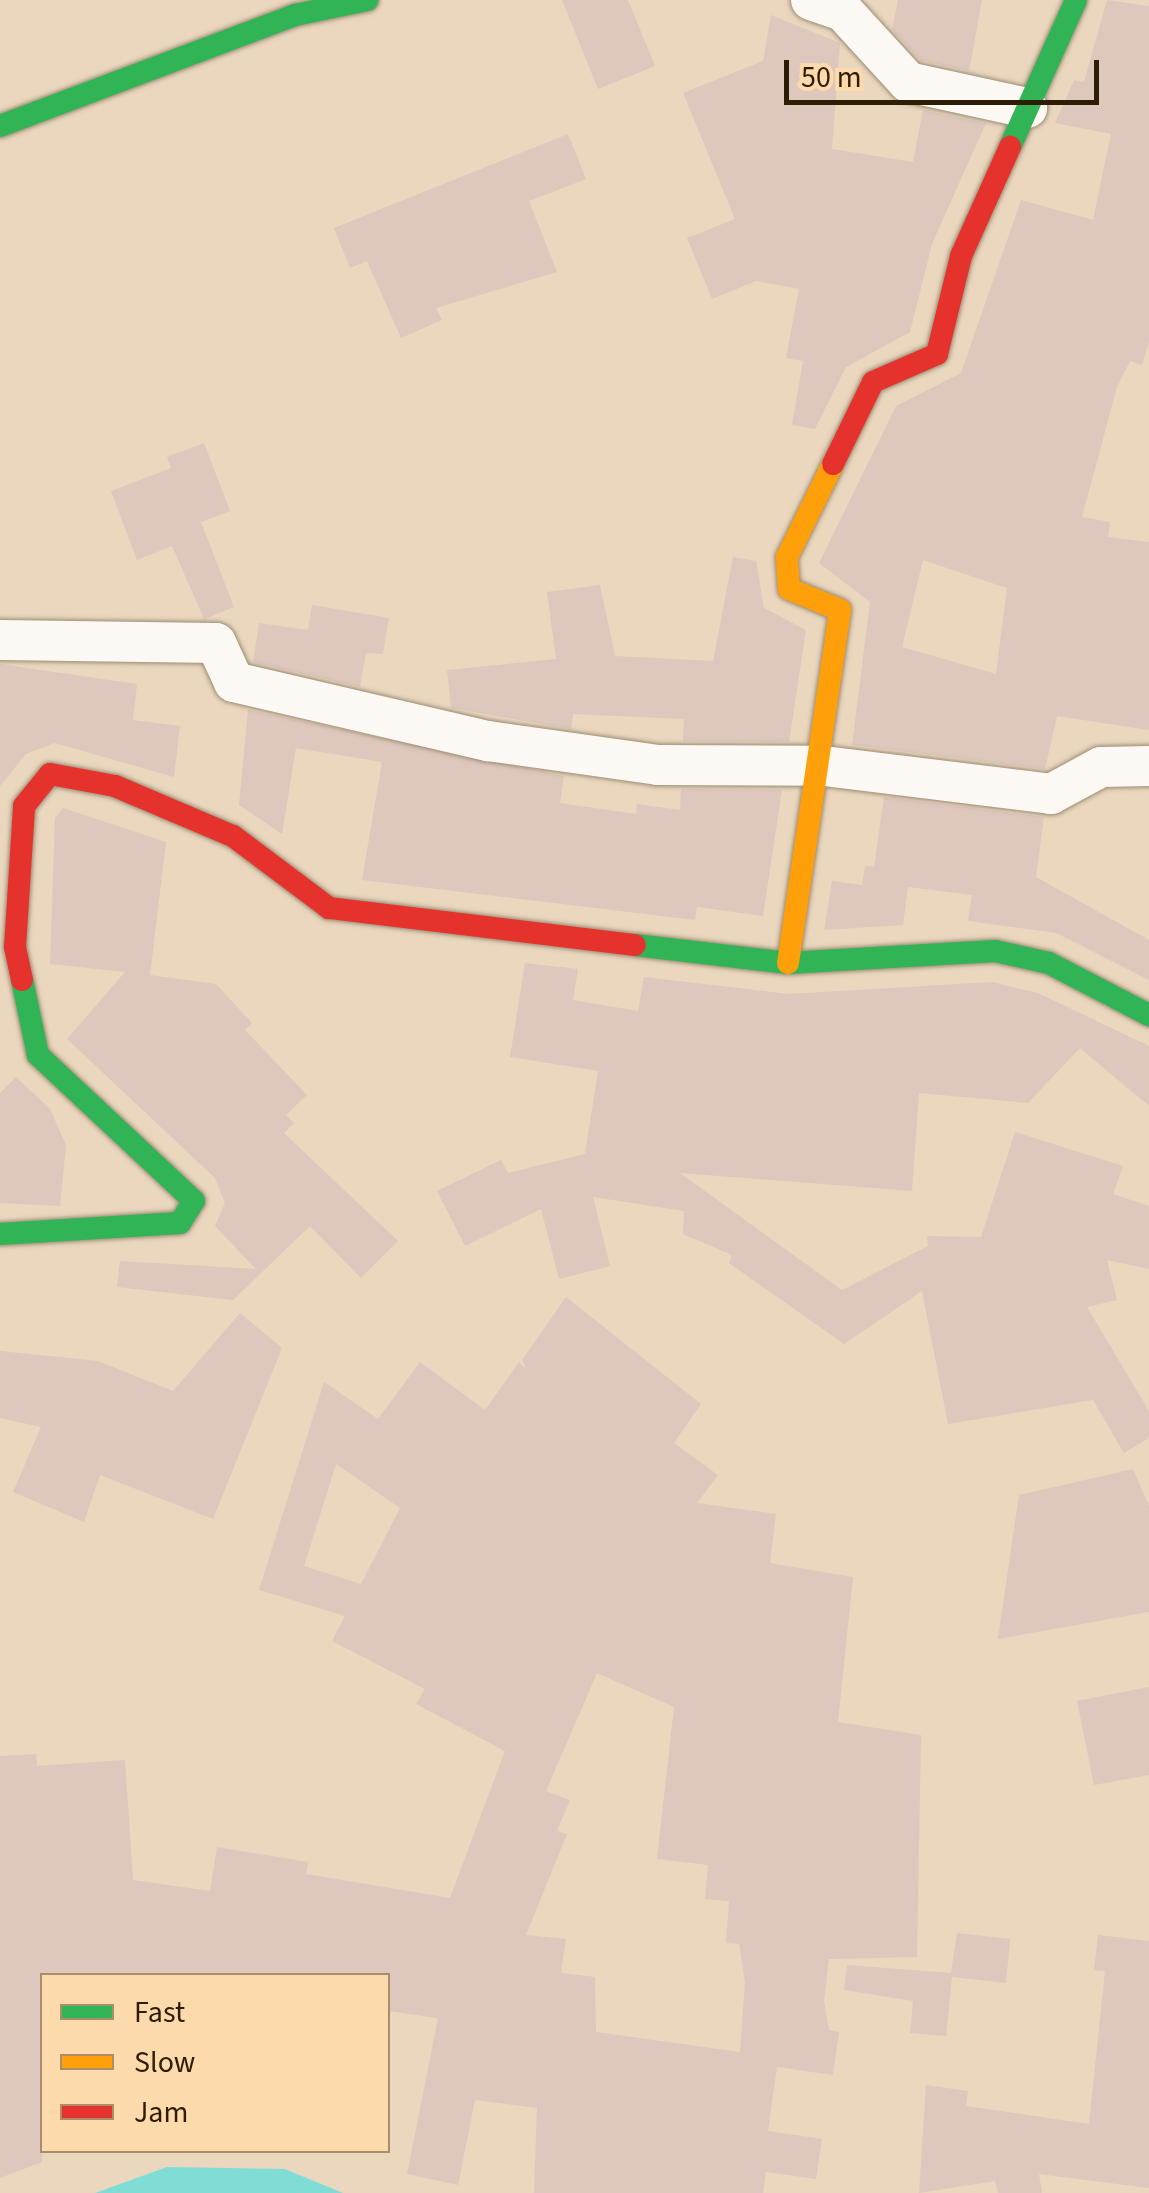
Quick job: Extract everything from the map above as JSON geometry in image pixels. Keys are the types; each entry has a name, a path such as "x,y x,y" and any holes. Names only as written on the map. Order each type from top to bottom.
{"street":[{"path":"0,126 295,16 367,0"},
{"path":"811,0 843,11 908,82 1027,108"},
{"path":"788,963 824,766 826,670 840,610 788,590 786,557 873,382 937,354 961,256 1076,0"},
{"path":"0,640 216,643 234,682 488,742 711,770 824,766 1051,794 1101,767 1149,766"},
{"path":"0,1234 61,1237 180,1223 194,1201 38,1055 15,946 24,806 50,774 115,786 233,836 329,908 788,963 995,951 1049,963 1149,1015"}],"water":[{"path":"167,2167 285,2169 343,2193 95,2193"}],"building":[{"path":"562,0 628,0 655,66 598,89"},
{"path":"898,0 982,0 969,71 920,60 892,30"},
{"path":"1107,0 1149,6 1149,342 1142,365 1130,361 1117,387 1082,517 1110,522 1108,537 1149,542 1149,730 1057,716 1045,769 852,745 870,602 819,563 896,406 961,373 1021,200 1093,220 1111,134 1055,123 1074,80 1084,82","holes":["923,560 1007,588 996,674 902,647"]},
{"path":"771,15 840,43 832,149 913,162 923,110 986,123 932,244 910,332 846,367 815,429 792,425 803,361 786,358 799,289 756,281 712,299 687,238 735,219 683,93 763,61"},
{"path":"568,134 586,179 529,201 557,272 436,308 442,320 401,338 367,261 350,268 334,228"},
{"path":"204,443 230,511 201,522 234,607 204,619 172,546 137,560 111,491 171,468 167,457"},
{"path":"733,557 756,561 764,608 806,630 789,742 683,741 684,719 573,714 571,729 451,708 447,670 556,659 547,592 600,585 615,656 713,661"},
{"path":"312,605 389,618 383,654 366,653 360,687 253,662 259,623 308,630"},
{"path":"0,664 137,684 133,720 180,726 174,777 55,743 26,754 0,786"},
{"path":"248,710 564,776 560,803 636,814 637,804 680,810 681,789 782,790 763,916 697,907 695,920 362,880 382,762 296,748 282,834 239,805"},
{"path":"884,797 1044,817 1036,877 1149,940 1149,980 1056,933 968,921 972,895 908,887 903,925 824,930 832,881 862,885 865,866 874,867"},
{"path":"63,808 166,842 150,975 216,984 252,1023 245,1030 307,1095 286,1115 294,1123 284,1133 398,1241 361,1278 310,1226 233,1300 117,1287 120,1261 256,1269 215,1226 225,1203 215,1178 67,1039 125,972 50,964 55,818"},
{"path":"525,963 578,969 573,1000 638,1011 644,977 789,994 992,982 1038,993 1149,1046 1149,1106 1080,1048 1028,1103 919,1093 912,1191 680,1173 842,1290 928,1246 927,1236 981,1237 1015,1132 1123,1166 1113,1194 1149,1206 1149,1269 1107,1260 1117,1300 1087,1307 1149,1411 1149,1438 1124,1453 1093,1400 948,1424 922,1291 844,1344 729,1263 732,1255 683,1234 684,1211 593,1197 610,1266 559,1279 541,1209 465,1246 437,1191 501,1160 508,1173 585,1154 598,1071 510,1057"},
{"path":"16,1077 50,1109 66,1145 60,1206 0,1203 0,1093"},
{"path":"566,1297 701,1404 674,1443 718,1475 697,1503 776,1514 770,1563 853,1577 838,1722 921,1735 917,1957 829,1959 824,2001 829,2030 839,2032 833,2075 777,2067 768,2131 822,2139 816,2179 766,2172 763,2193 534,2193 537,2108 475,2100 458,2185 407,2174 438,2018 390,2011 390,1973 40,1973 42,2162 0,2178 0,1756 36,1754 37,1766 125,1760 133,1880 210,1891 217,1847 308,1862 306,1874 450,1898 505,1751 416,1704 425,1689 332,1641 345,1616 259,1590 324,1382 378,1419 420,1362 485,1410 519,1362 526,1369 522,1360","holes":["336,1464 400,1508 361,1584 304,1566","597,1673 674,1707 657,1859 708,1865 705,1899 729,1901 726,1943 739,1944 745,1983 740,2052 596,2032 595,1977 561,1973 566,1939 526,1935 567,1834 557,1831 570,1800 546,1791"]},
{"path":"240,1313 282,1348 213,1519 100,1475 84,1522 13,1492 41,1427 0,1418 0,1351 98,1361 173,1391"},
{"path":"1133,1469 1149,1506 1149,1612 998,1639 1019,1495"},
{"path":"1149,1687 1149,1775 1094,1785 1077,1701"},
{"path":"957,1933 1010,1939 1006,1983 952,1977 946,2036 910,2033 913,2001 844,1990 847,1965 951,1973"},
{"path":"1098,1935 1149,1941 1149,2188 1039,2174 1042,2193 998,2193 995,2181 919,2193 926,2085 968,2091 966,2106 1089,2124 1105,1971 1094,1970"}],"traffic: fast":[{"path":"0,126 295,15 367,0"},
{"path":"1010,147 1076,0"},
{"path":"635,945 788,963 995,951 1049,963 1149,1015"},
{"path":"0,1234 180,1223 194,1201 38,1055 22,980"}],"traffic: slow":[{"path":"788,963 840,610 789,589 787,557 833,464"}],"traffic: jam":[{"path":"833,464 873,382 937,354 961,256 1010,147"},
{"path":"22,980 15,947 24,806 50,774 115,786 233,836 329,908 635,945"}]}
